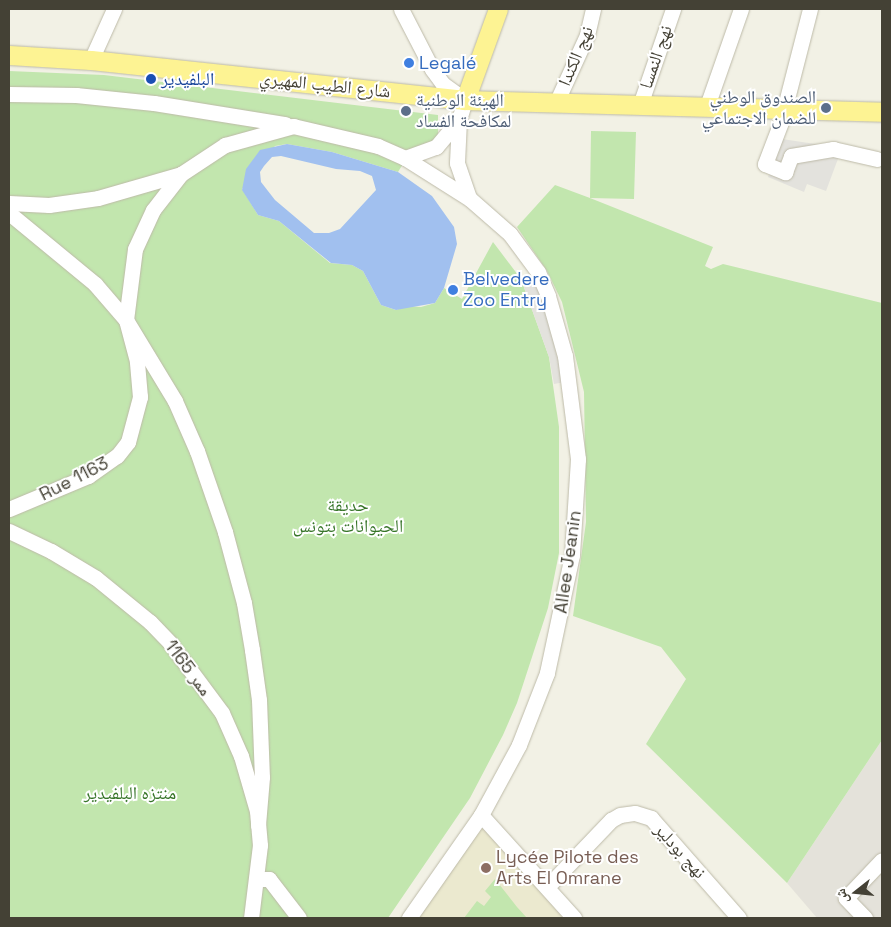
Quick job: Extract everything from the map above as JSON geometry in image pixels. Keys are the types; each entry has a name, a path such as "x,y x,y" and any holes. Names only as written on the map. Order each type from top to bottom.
{"main road":[{"path":"465,100 498,9"},
{"name":"شارع الطيب المهيري","path":"9,55 91,60 465,100 882,112"}],"street":[{"path":"91,60 114,9"},
{"path":"401,9 438,76 453,93 465,100 459,120 457,163 470,199"},
{"name":"نهج الكندا","path":"556,103 587,35 593,9"},
{"name":"نهج النمسا","path":"640,105 673,9"},
{"path":"707,106 741,9"},
{"path":"807,10 785,108 765,164 785,172 791,156 833,149 877,159"},
{"name":"Allee Jeanin","path":"9,94 76,95 154,103 338,134 405,158 470,199 495,218 524,251 548,296 565,356 578,459 572,555 547,673 519,745 481,815 409,918"},
{"path":"405,158 436,147 459,120"},
{"path":"9,203 49,205 98,198 181,174 225,145 293,126"},
{"path":"126,320 136,249 154,210 181,174"},
{"path":"9,213 96,284 126,320 175,402 197,451 224,532 244,603 259,700 262,777 258,826"},
{"name":"Rue 1163","path":"9,509 88,476 118,456 128,442 137,414 139,379 126,320"},
{"name":"ممر 1165","path":"9,531 51,551 96,578 170,643 222,713 250,783 258,826 258,879 251,918"},
{"name":"نهج بودلير","path":"547,887 611,820 620,815 635,813 651,818 740,918"},
{"path":"481,815 574,918"},
{"path":"865,918 846,898 882,860"},
{"path":"258,879 269,879 299,918"}],"shaded area":[{"path":"782,139 842,148 826,191 807,184 804,192 768,177"},
{"path":"531,275 542,298 565,382 554,384 549,357 521,279"},
{"path":"882,740 882,918 817,918 787,883"},
{"name":"Lycée Pilote des Arts El Omrane","path":"483,822 502,847 563,918 415,918"}],"green space":[{"path":"9,71 104,75 438,115 438,140 409,154 398,172 332,152 287,144 275,146 242,189 258,215 279,221 330,263 352,265 363,271 381,305 396,310 406,306 421,307 435,303 444,288 462,299 493,242 521,279 549,357 559,427 559,553 548,608 517,703 503,735 470,798 388,918 9,918"},
{"path":"591,131 636,132 634,199 590,198"},
{"path":"555,185 713,247 705,266 711,269 723,264 882,303 882,740 787,883 646,744 686,679 661,647 573,616 586,522 584,392 562,302 547,271 517,227"},
{"path":"495,879 527,918 464,918 477,901 484,906 491,897 485,891"}],"water":[{"path":"287,144 332,152 398,172 432,196 454,227 457,244 444,288 435,303 396,310 381,305 363,271 352,265 331,263 279,221 258,215 242,190 246,169 260,150","holes":["281,156 336,169 360,171 372,176 376,190 340,229 329,233 314,233 275,200 261,182 260,172 272,157"]}],"place":[{"name":"Legalé","path":"409,63"},
{"name":"البلفيدير","path":"151,79"},
{"name":"الصندوق الوطني للضمان الاجتماعي","path":"826,108"},
{"name":"الهيئة الوطنية لمكافحة الفساد","path":"406,111"},
{"name":"Belvedere Zoo Entry","path":"453,290"},
{"name":"Lycée Pilote des Arts El Omrane","path":"486,868"}],"park label":[{"name":"حديقة الحيوانات بتونس","path":"348,516"},
{"name":"منتزه البلفيدير","path":"130,793"}]}
